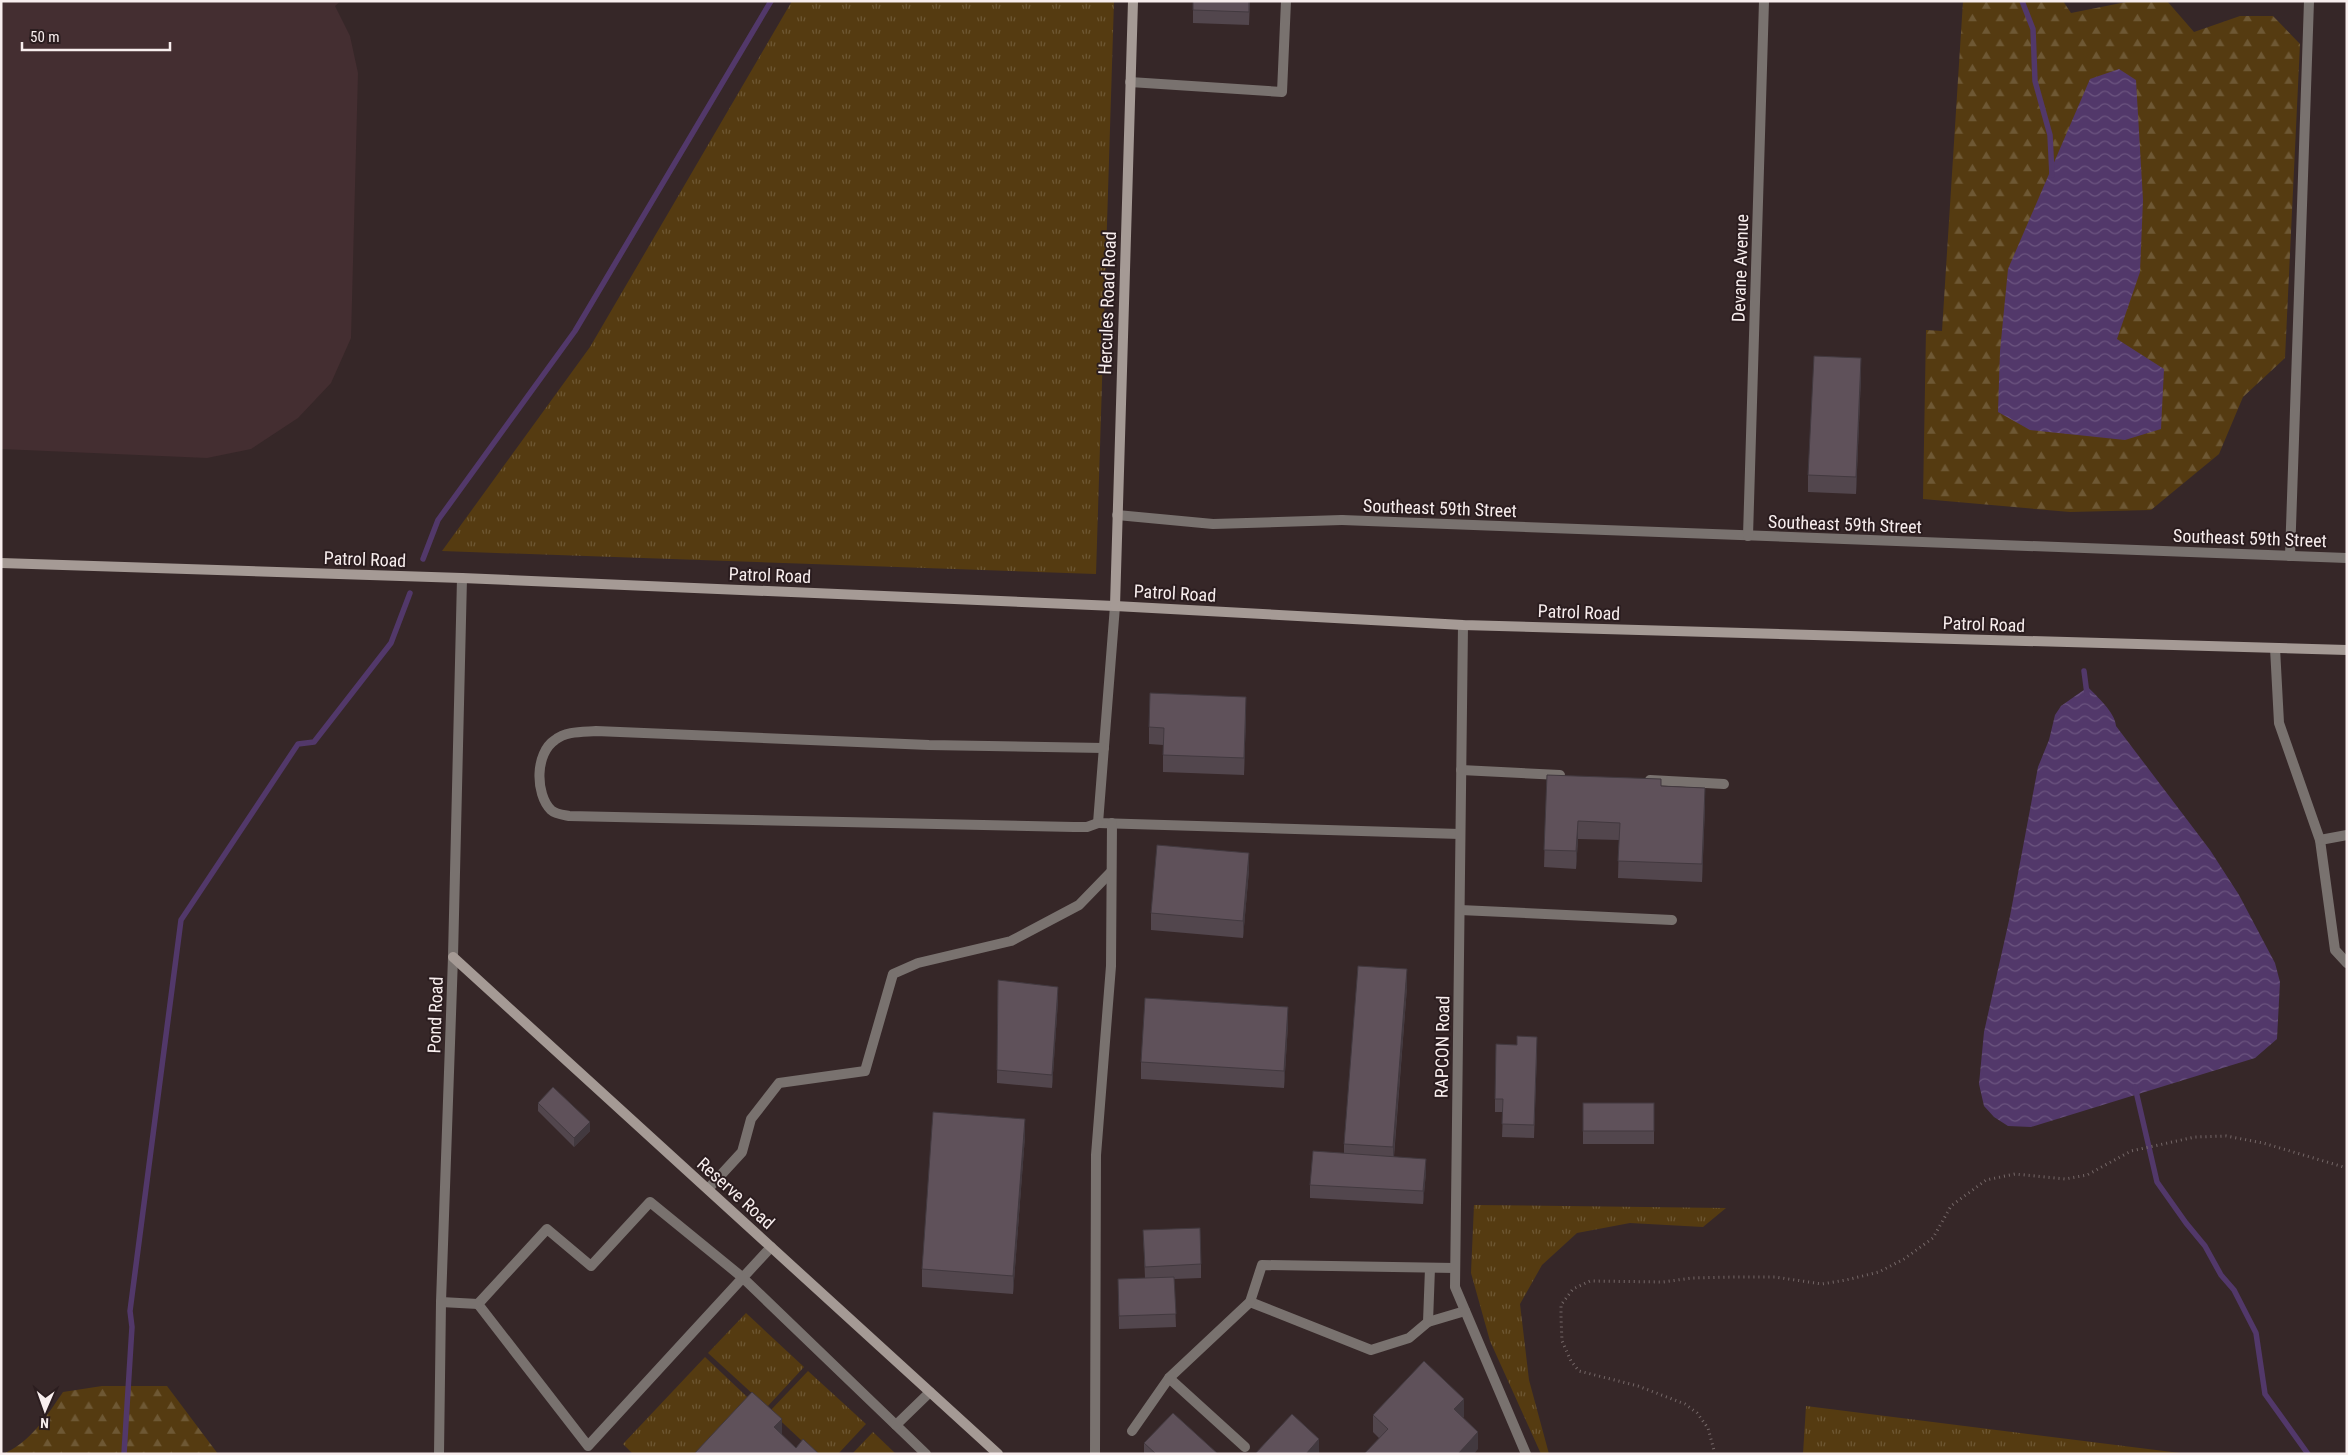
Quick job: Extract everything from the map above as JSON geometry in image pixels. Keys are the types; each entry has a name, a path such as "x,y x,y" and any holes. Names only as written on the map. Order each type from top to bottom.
{"street":[{"name":"Hercules Road Road","path":"1115,606 1133,1"},
{"path":"1130,82 1282,92 1286,1"},
{"name":"Devane Avenue","path":"1748,536 1764,1"},
{"path":"2290,556 2309,1"},
{"name":"Southeast 59th Street","path":"1118,515 1213,524 1342,520 2347,558"},
{"name":"Patrol Road","path":"1,563 462,578 1115,606 1463,625 2347,650"},
{"name":"Pond Road","path":"439,1454 441,1302 453,957 462,578"},
{"path":"1098,822 1115,606"},
{"name":"RAPCON Road","path":"1463,625 1455,1287 1526,1454"},
{"path":"2275,648 2279,723 2320,840 2335,950 2347,963"},
{"path":"1104,748 910,744 596,731 567,734 555,739 543,756 540,768 540,783 543,800 552,812 569,816 1074,827 1087,827 1098,822 1460,834"},
{"path":"1461,770 1567,776"},
{"path":"1636,779 1724,784"},
{"path":"1095,1454 1096,1156 1111,966 1112,823"},
{"path":"2320,840 2347,835"},
{"path":"708,1189 742,1152 751,1119 779,1083 864,1072 893,974 918,963 1011,942 1079,905 1111,872"},
{"path":"1460,910 1672,920"},
{"name":"Reserve Road","path":"453,957 998,1454"},
{"path":"478,1304 547,1229 591,1266 650,1202 742,1277 926,1454"},
{"path":"441,1302 478,1304 588,1446 771,1247"},
{"path":"1132,1432 1169,1378 1250,1302 1262,1265 1455,1268"},
{"path":"1428,1322 1430,1268"},
{"path":"1250,1302 1371,1350 1409,1338 1428,1322 1465,1311"},
{"path":"1169,1378 1245,1447"},
{"path":"896,1424 930,1392"}],"path":[{"path":"1715,1454 1708,1428 1697,1413 1685,1404 1638,1386 1579,1370 1571,1361 1562,1341 1561,1318 1562,1306 1573,1289 1590,1281 1663,1282 1692,1278 1734,1277 1775,1277 1822,1284 1879,1272 1904,1259 1933,1238 1951,1206 1986,1180 2015,1174 2065,1178 2087,1175 2131,1151 2195,1137 2226,1136 2254,1141 2346,1167"}],"shaded area":[{"path":"1,1 341,1 335,6 350,36 358,73 351,338 331,383 298,418 251,449 207,458 1,449"}],"green space":[{"path":"792,1 1114,1 1096,574 442,551 590,347"},
{"path":"1963,1 2063,1 2071,13 2131,1 2167,1 2194,32 2240,16 2273,16 2300,44 2285,358 2243,397 2219,454 2151,510 2070,512 1923,499 1926,330 1942,331"},
{"path":"1474,1205 1726,1208 1703,1227 1630,1223 1577,1233 1542,1265 1520,1304 1529,1380 1549,1454 1541,1454 1490,1341 1471,1273"},
{"path":"746,1313 804,1367 767,1407 708,1353"},
{"path":"705,1357 763,1412 711,1454 633,1454 623,1444"},
{"path":"808,1371 866,1424 838,1454 816,1454 770,1411"},
{"path":"102,1386 167,1386 218,1454 2,1454 21,1443 37,1428 63,1392"},
{"path":"1806,1406 2188,1454 1803,1454"},
{"path":"873,1432 896,1454 852,1454"}],"water":[{"path":"2119,69 2136,80 2143,200 2140,272 2117,339 2164,369 2161,429 2125,440 2030,430 1998,412 2000,351 2008,269 2090,79"},
{"path":"2088,687 2109,710 2116,726 2210,850 2239,895 2275,963 2280,982 2277,1039 2255,1058 2031,1127 2008,1126 1994,1117 1984,1106 1979,1084 1984,1032 2010,916 2038,767 2049,740 2055,715 2061,706"}],"building":[{"path":"1193,1 1249,1 1249,12 1193,10"},
{"path":"1814,356 1861,358 1856,477 1808,475"},
{"path":"1150,693 1246,697 1244,758 1163,755 1164,728 1149,727"},
{"path":"1547,775 1661,779 1661,786 1705,788 1702,864 1618,861 1620,823 1578,821 1576,851 1544,850"},
{"path":"1157,845 1249,853 1243,921 1151,913"},
{"path":"1358,966 1407,969 1393,1147 1344,1144"},
{"path":"998,980 1058,987 1052,1075 997,1070"},
{"path":"1145,998 1288,1007 1284,1071 1141,1062"},
{"path":"1517,1036 1537,1037 1534,1125 1502,1124 1503,1099 1495,1099 1496,1044 1517,1045"},
{"path":"553,1087 590,1122 574,1138 538,1103"},
{"path":"1583,1103 1654,1103 1654,1131 1583,1131"},
{"path":"933,1112 1025,1119 1013,1276 922,1269"},
{"path":"1313,1151 1426,1159 1423,1191 1310,1185"},
{"path":"1200,1228 1201,1264 1145,1267 1143,1230"},
{"path":"1174,1277 1176,1314 1119,1316 1118,1279"},
{"path":"1424,1361 1464,1399 1454,1409 1478,1432 1458,1454 1364,1454 1388,1429 1373,1415"},
{"path":"752,1392 782,1419 774,1427 796,1448 803,1439 819,1454 694,1454"},
{"path":"1173,1413 1218,1454 1156,1454 1144,1443"},
{"path":"1292,1414 1319,1439 1306,1454 1255,1454"}],"waterway":[{"path":"423,559 438,520 575,331 771,1"},
{"path":"2022,1 2033,29 2035,81 2050,135 2052,175"},
{"path":"124,1454 132,1327 130,1311 181,920 298,744 314,742 391,643 410,593"},
{"path":"2084,671 2087,694"},
{"path":"2135,1087 2157,1182 2205,1246 2221,1275 2234,1290 2256,1333 2265,1394 2308,1454"}]}
